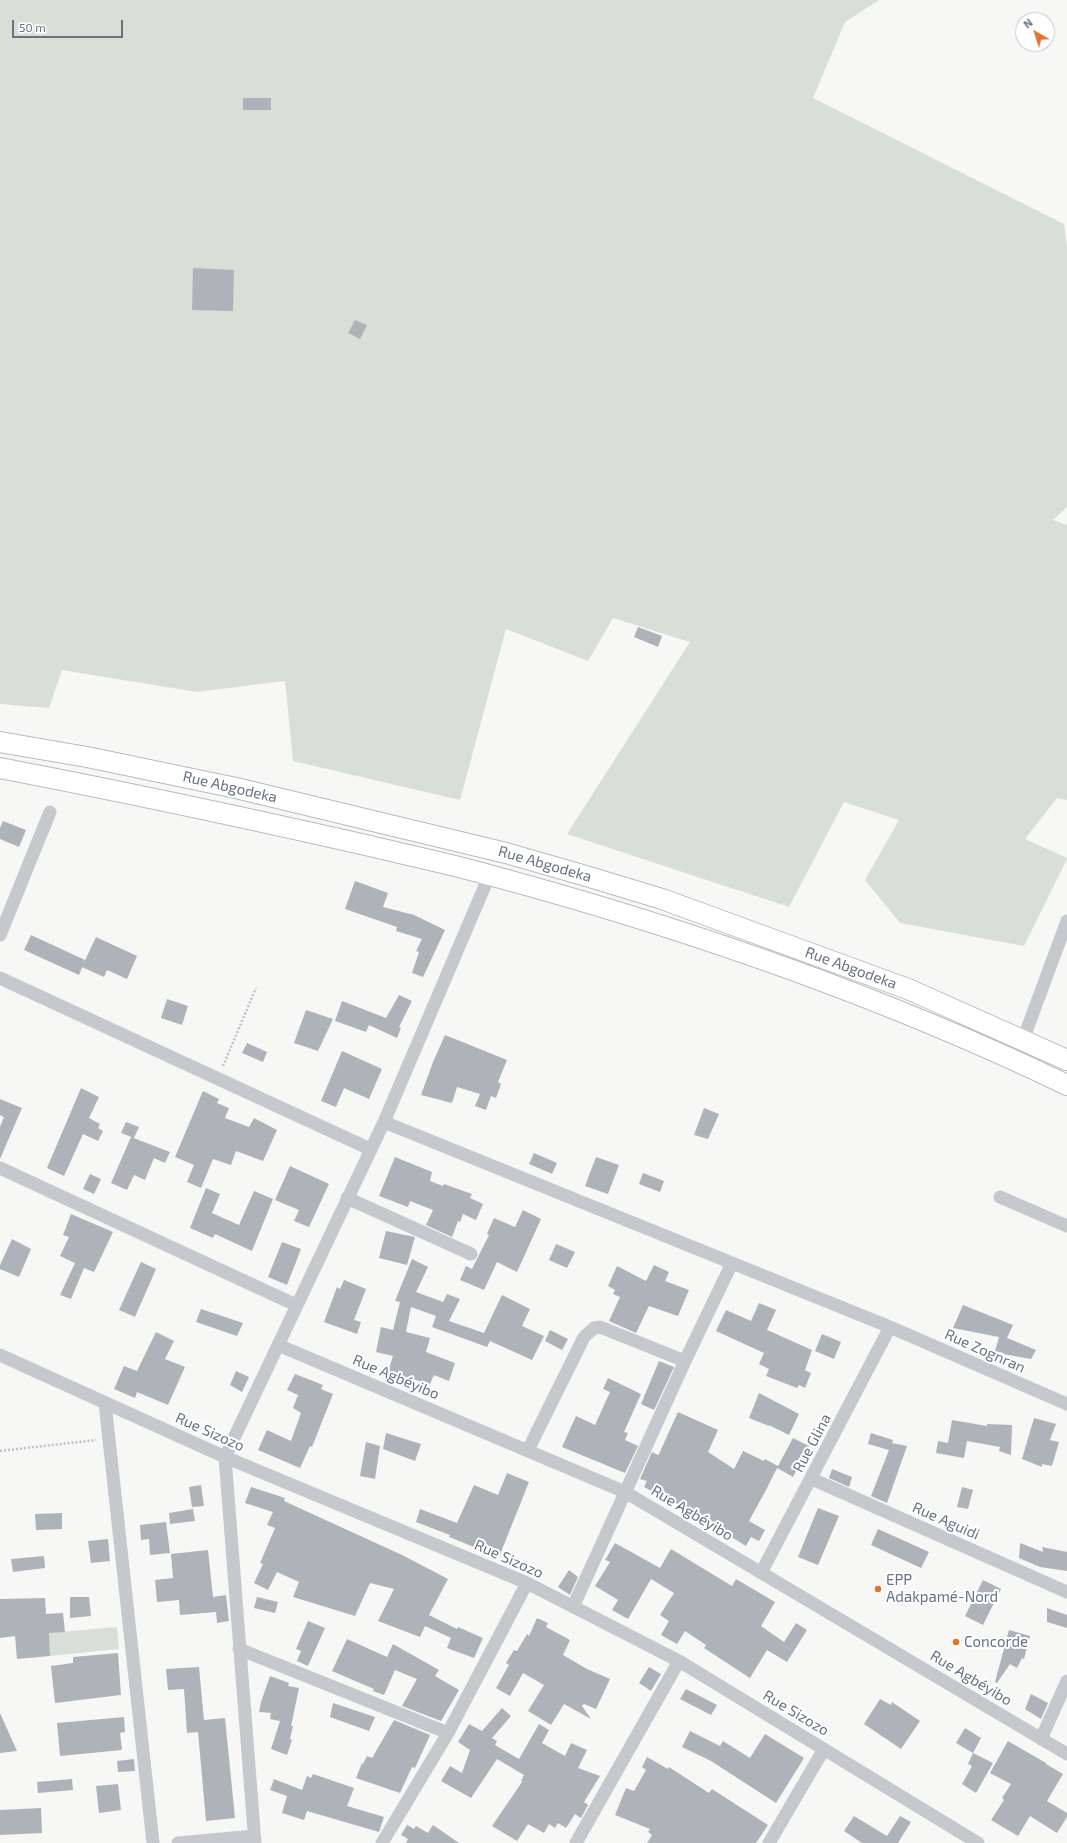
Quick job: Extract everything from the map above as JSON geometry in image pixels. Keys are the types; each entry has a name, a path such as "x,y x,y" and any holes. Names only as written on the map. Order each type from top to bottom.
{"main road":[{"name":"Rue Abgodeka","path":"0,742 87,757 236,788 506,853 586,876 662,899 901,987 1067,1060"},
{"name":"Rue Abgodeka","path":"0,768 234,815 490,874 609,909 811,978 902,1012 1067,1085"}],"street":[{"path":"0,935 50,812"},
{"path":"178,1843 254,1840 225,1456 384,1122 490,874"},
{"path":"1023,1040 1067,921"},
{"path":"0,978 370,1149"},
{"name":"Rue Zognran","path":"384,1122 890,1327 1067,1404"},
{"path":"0,1168 296,1305"},
{"path":"1000,1197 1067,1226"},
{"path":"348,1198 471,1254"},
{"path":"573,1607 685,1361 732,1263"},
{"path":"528,1450 584,1337 594,1328 600,1327 606,1329 685,1361"},
{"name":"Rue Glina","path":"761,1573 812,1479 890,1327"},
{"name":"Rue Agbéyibo","path":"278,1345 625,1492 1067,1754"},
{"name":"Rue Sizozo","path":"0,1355 225,1456 527,1583 679,1661 978,1843"},
{"path":"105,1403 153,1843"},
{"name":"Rue Aguidi","path":"812,1479 1067,1592"},
{"path":"382,1843 448,1733 527,1583"},
{"path":"239,1648 448,1733"},
{"path":"576,1843 679,1661"},
{"path":"1041,1739 1067,1680"},
{"path":"769,1843 824,1749"}],"path":[{"path":"217,1079 256,988"},
{"path":"0,1452 109,1439"}],"shaded area":[{"path":"0,0 879,0 845,22 813,98 1064,224 1067,248 1067,507 1053,520 1067,525 1067,800 1057,798 1025,839 1067,859 1024,946 900,923 865,880 899,820 844,802 789,907 567,834 690,642 613,618 588,661 506,629 460,800 293,761 285,681 197,692 62,670 49,708 0,704"},
{"path":"117,1627 119,1649 50,1656 48,1633"}],"building":[{"path":"243,98 271,98 271,110 243,110"},
{"path":"193,268 234,270 233,311 192,310"},
{"path":"355,320 367,325 360,339 348,333"},
{"path":"638,627 662,636 658,647 634,637"},
{"path":"3,821 26,830 19,847 0,839 0,828"},
{"path":"355,881 388,893 383,907 414,915 445,930 423,977 412,973 419,952 416,951 422,939 396,931 397,927 345,909"},
{"path":"31,935 85,960 79,975 24,950"},
{"path":"96,937 137,956 127,979 107,970 104,977 82,967"},
{"path":"399,995 412,1001 399,1027 401,1028 397,1038 369,1025 366,1032 335,1021 342,1001 386,1018"},
{"path":"167,999 188,1006 182,1025 161,1018"},
{"path":"306,1010 333,1019 318,1051 294,1043"},
{"path":"445,1035 507,1060 498,1082 501,1084 496,1098 491,1096 486,1110 475,1106 480,1094 457,1087 452,1103 421,1095"},
{"path":"247,1043 267,1052 263,1062 242,1053"},
{"path":"342,1051 382,1069 369,1099 344,1088 336,1107 321,1101"},
{"path":"81,1088 99,1097 89,1118 100,1124 98,1128 103,1131 98,1141 83,1134 64,1176 47,1168"},
{"path":"203,1091 219,1099 217,1103 229,1108 225,1118 249,1127 254,1118 277,1130 263,1161 236,1151 231,1165 213,1159 201,1188 187,1182 194,1165 175,1157"},
{"path":"0,1099 22,1108 0,1159 0,1127 4,1117 0,1115"},
{"path":"704,1108 719,1114 708,1139 694,1135"},
{"path":"126,1122 139,1127 134,1138 121,1133"},
{"path":"131,1137 170,1152 165,1163 154,1158 145,1180 134,1175 127,1190 111,1183"},
{"path":"534,1153 557,1163 552,1174 529,1164"},
{"path":"395,1157 432,1172 430,1181 443,1186 444,1184 472,1194 470,1198 483,1204 476,1220 463,1214 460,1222 458,1221 452,1237 426,1225 433,1210 410,1201 408,1207 379,1196"},
{"path":"596,1157 619,1165 608,1194 585,1186"},
{"path":"290,1166 329,1184 309,1227 294,1221 299,1210 275,1200"},
{"path":"643,1173 664,1181 660,1192 639,1184"},
{"path":"90,1174 101,1179 94,1194 83,1189"},
{"path":"206,1188 220,1194 212,1213 239,1225 254,1191 273,1199 252,1251 215,1234 213,1238 190,1228"},
{"path":"523,1210 541,1219 517,1272 497,1262 484,1290 460,1280 466,1266 472,1269 489,1235 487,1234 494,1218 515,1227"},
{"path":"71,1214 113,1232 94,1272 84,1268 71,1299 60,1295 75,1263 60,1256 69,1237 63,1235"},
{"path":"386,1231 415,1237 407,1265 379,1258"},
{"path":"12,1239 31,1249 19,1277 0,1269 0,1265"},
{"path":"282,1242 301,1249 287,1285 268,1277"},
{"path":"556,1244 575,1252 567,1268 549,1260"},
{"path":"412,1259 428,1267 416,1292 443,1302 447,1294 460,1299 449,1321 484,1333 502,1295 530,1309 522,1326 544,1336 532,1360 490,1341 487,1347 432,1327 436,1316 411,1307 406,1332 430,1338 426,1352 455,1363 449,1381 434,1375 430,1384 388,1372 393,1356 376,1352 381,1327 393,1330 400,1302 395,1301"},
{"path":"141,1262 156,1269 135,1317 119,1310"},
{"path":"654,1265 669,1272 665,1281 689,1290 678,1316 649,1306 636,1333 609,1321 620,1297 613,1294 615,1290 608,1286 617,1266 646,1281"},
{"path":"344,1280 366,1289 354,1320 361,1322 357,1334 324,1322 337,1287 340,1289"},
{"path":"759,1303 776,1310 767,1330 812,1350 805,1370 811,1373 805,1388 799,1385 797,1388 766,1376 769,1369 759,1364 764,1353 716,1331 726,1310 751,1321"},
{"path":"963,1305 1013,1325 1007,1338 1036,1350 1031,1359 995,1351 999,1337 953,1328"},
{"path":"201,1309 243,1323 237,1336 196,1322"},
{"path":"550,1330 568,1339 562,1350 545,1341"},
{"path":"156,1332 174,1341 165,1359 185,1367 168,1405 137,1392 135,1398 114,1389 124,1366 137,1371"},
{"path":"822,1334 841,1342 834,1359 815,1351"},
{"path":"659,1361 674,1367 654,1410 641,1404"},
{"path":"236,1371 249,1377 242,1392 230,1385"},
{"path":"295,1374 323,1385 321,1389 333,1394 312,1447 310,1446 300,1468 258,1450 267,1430 291,1441 301,1413 293,1408 298,1395 287,1390"},
{"path":"608,1378 641,1394 624,1432 628,1433 625,1440 638,1446 625,1473 562,1447 576,1416 595,1425 610,1392 603,1389"},
{"path":"759,1393 799,1414 789,1435 769,1425 749,1418"},
{"path":"678,1412 718,1430 708,1452 734,1469 743,1451 764,1461 765,1459 778,1466 793,1438 809,1446 793,1477 777,1468 749,1521 765,1530 759,1541 751,1537 746,1546 710,1524 712,1521 678,1507 679,1505 644,1487 647,1481 640,1479 652,1452 658,1455 659,1454"},
{"path":"1034,1418 1056,1424 1050,1440 1059,1442 1052,1466 1042,1464 1042,1467 1022,1459"},
{"path":"952,1420 987,1426 987,1424 1012,1425 1011,1455 999,1451 1000,1447 967,1441 964,1458 936,1453 938,1441 948,1443"},
{"path":"386,1433 421,1444 415,1461 383,1449"},
{"path":"871,1433 893,1440 892,1443 907,1446 887,1503 871,1496 889,1450 868,1444"},
{"path":"366,1442 380,1446 375,1479 360,1476"},
{"path":"832,1469 852,1477 849,1487 829,1478"},
{"path":"507,1473 529,1482 499,1557 474,1549 474,1547 449,1537 450,1535 416,1522 420,1509 457,1523 474,1485 498,1495"},
{"path":"201,1485 204,1506 192,1507 189,1487"},
{"path":"251,1487 285,1498 284,1501 402,1555 448,1579 429,1615 457,1629 458,1627 483,1638 474,1658 447,1648 451,1638 425,1626 420,1637 378,1621 394,1589 370,1583 355,1616 293,1597 299,1582 277,1572 268,1590 254,1583 263,1564 260,1563 275,1528 267,1525 273,1512 245,1503"},
{"path":"962,1487 973,1490 968,1509 957,1507"},
{"path":"818,1508 839,1516 818,1565 798,1557"},
{"path":"193,1509 195,1521 170,1524 169,1513"},
{"path":"62,1513 62,1529 36,1530 35,1514"},
{"path":"166,1522 170,1553 150,1555 149,1539 141,1540 140,1525"},
{"path":"878,1529 929,1552 921,1568 871,1545"},
{"path":"108,1539 110,1561 91,1563 88,1541"},
{"path":"615,1543 660,1568 671,1549 732,1586 736,1579 775,1602 761,1626 784,1642 796,1623 807,1630 787,1662 767,1650 750,1678 704,1648 706,1645 685,1631 677,1644 661,1635 669,1621 660,1615 674,1593 651,1579 628,1619 612,1610 618,1600 595,1586 610,1562 605,1560"},
{"path":"1020,1543 1043,1552 1042,1547 1067,1552 1067,1571 1040,1567 1019,1558"},
{"path":"208,1550 213,1597 226,1595 229,1621 217,1623 216,1612 180,1615 179,1600 157,1602 155,1580 173,1578 171,1554"},
{"path":"44,1556 45,1568 13,1572 11,1559"},
{"path":"569,1570 578,1577 570,1595 558,1587"},
{"path":"983,1580 1001,1589 983,1625 965,1616"},
{"path":"70,1597 89,1597 91,1616 70,1618"},
{"path":"257,1597 278,1602 275,1613 254,1608"},
{"path":"45,1598 46,1614 63,1613 65,1632 49,1633 50,1656 17,1659 15,1636 0,1638 0,1599"},
{"path":"1047,1608 1067,1615 1067,1628 1047,1622"},
{"path":"537,1618 548,1623 546,1627 570,1640 563,1655 587,1669 610,1679 596,1709 584,1704 582,1706 591,1719 564,1704 551,1725 528,1711 544,1685 523,1673 510,1696 496,1688 509,1665 506,1663 514,1650 517,1651 527,1634 529,1636"},
{"path":"308,1621 325,1628 308,1666 297,1661 301,1651 296,1649"},
{"path":"1009,1630 1030,1636 1024,1659 1022,1658 1017,1668 1010,1664 997,1683 995,1682"},
{"path":"347,1639 387,1657 393,1644 439,1670 435,1676 459,1690 441,1721 402,1706 417,1679 395,1670 384,1695 373,1691 374,1689 332,1671"},
{"path":"118,1653 121,1695 55,1703 51,1666 73,1663 73,1657"},
{"path":"199,1667 204,1720 225,1718 235,1818 206,1821 198,1732 187,1733 184,1689 168,1690 166,1669"},
{"path":"649,1667 661,1674 651,1691 639,1683"},
{"path":"270,1676 289,1683 288,1686 299,1688 291,1726 293,1726 290,1739 292,1740 287,1755 271,1749 280,1721 270,1719 271,1713 259,1712"},
{"path":"686,1689 717,1705 711,1715 680,1699"},
{"path":"1031,1694 1048,1703 1041,1719 1025,1709"},
{"path":"880,1699 891,1705 892,1702 920,1721 901,1749 864,1724"},
{"path":"333,1703 375,1717 369,1731 330,1717"},
{"path":"502,1708 511,1716 492,1738 497,1741 495,1745 519,1759 539,1724 549,1730 542,1743 565,1756 571,1743 587,1750 578,1768 600,1776 584,1802 588,1805 581,1818 575,1814 566,1828 558,1823 555,1828 549,1824 544,1833 528,1824 517,1841 492,1826 522,1782 521,1781 524,1775 497,1759 471,1798 441,1781 450,1766 462,1773 470,1750 458,1742 469,1724 482,1731"},
{"path":"0,1713 17,1751 0,1753"},
{"path":"124,1717 125,1732 120,1733 122,1750 60,1756 57,1723"},
{"path":"394,1720 430,1735 415,1768 412,1767 400,1793 356,1778 362,1763 363,1764 367,1756 372,1758"},
{"path":"965,1728 981,1738 973,1753 956,1743"},
{"path":"690,1731 720,1746 723,1741 750,1758 765,1734 804,1758 776,1803 711,1761 682,1747"},
{"path":"1008,1741 1063,1774 1047,1801 1067,1813 1067,1817 1057,1833 1030,1816 1018,1836 991,1820 1004,1800 1002,1798 1011,1784 990,1773"},
{"path":"973,1753 993,1763 976,1793 962,1784 972,1766 968,1764"},
{"path":"647,1757 668,1769 669,1767 709,1793 712,1789 768,1825 756,1843 647,1843 652,1835 648,1832 650,1829 615,1815 626,1788 634,1791 646,1770 642,1767"},
{"path":"134,1759 135,1771 118,1772 117,1761"},
{"path":"313,1774 354,1788 347,1806 384,1817 379,1832 307,1811 304,1820 282,1813 287,1796 270,1790 274,1779 302,1790 307,1776 311,1778"},
{"path":"72,1779 73,1790 38,1793 37,1782"},
{"path":"118,1784 121,1810 99,1813 96,1786"},
{"path":"41,1808 42,1833 0,1835 0,1810"},
{"path":"854,1816 887,1836 900,1816 911,1822 898,1843 862,1843 844,1831"},
{"path":"407,1825 414,1829 416,1826 428,1833 433,1825 459,1843 406,1843 408,1839 401,1835"}],"place":[{"name":"EPP Adakpamé-Nord","path":"878,1589"},
{"name":"Concorde","path":"956,1642"}]}
